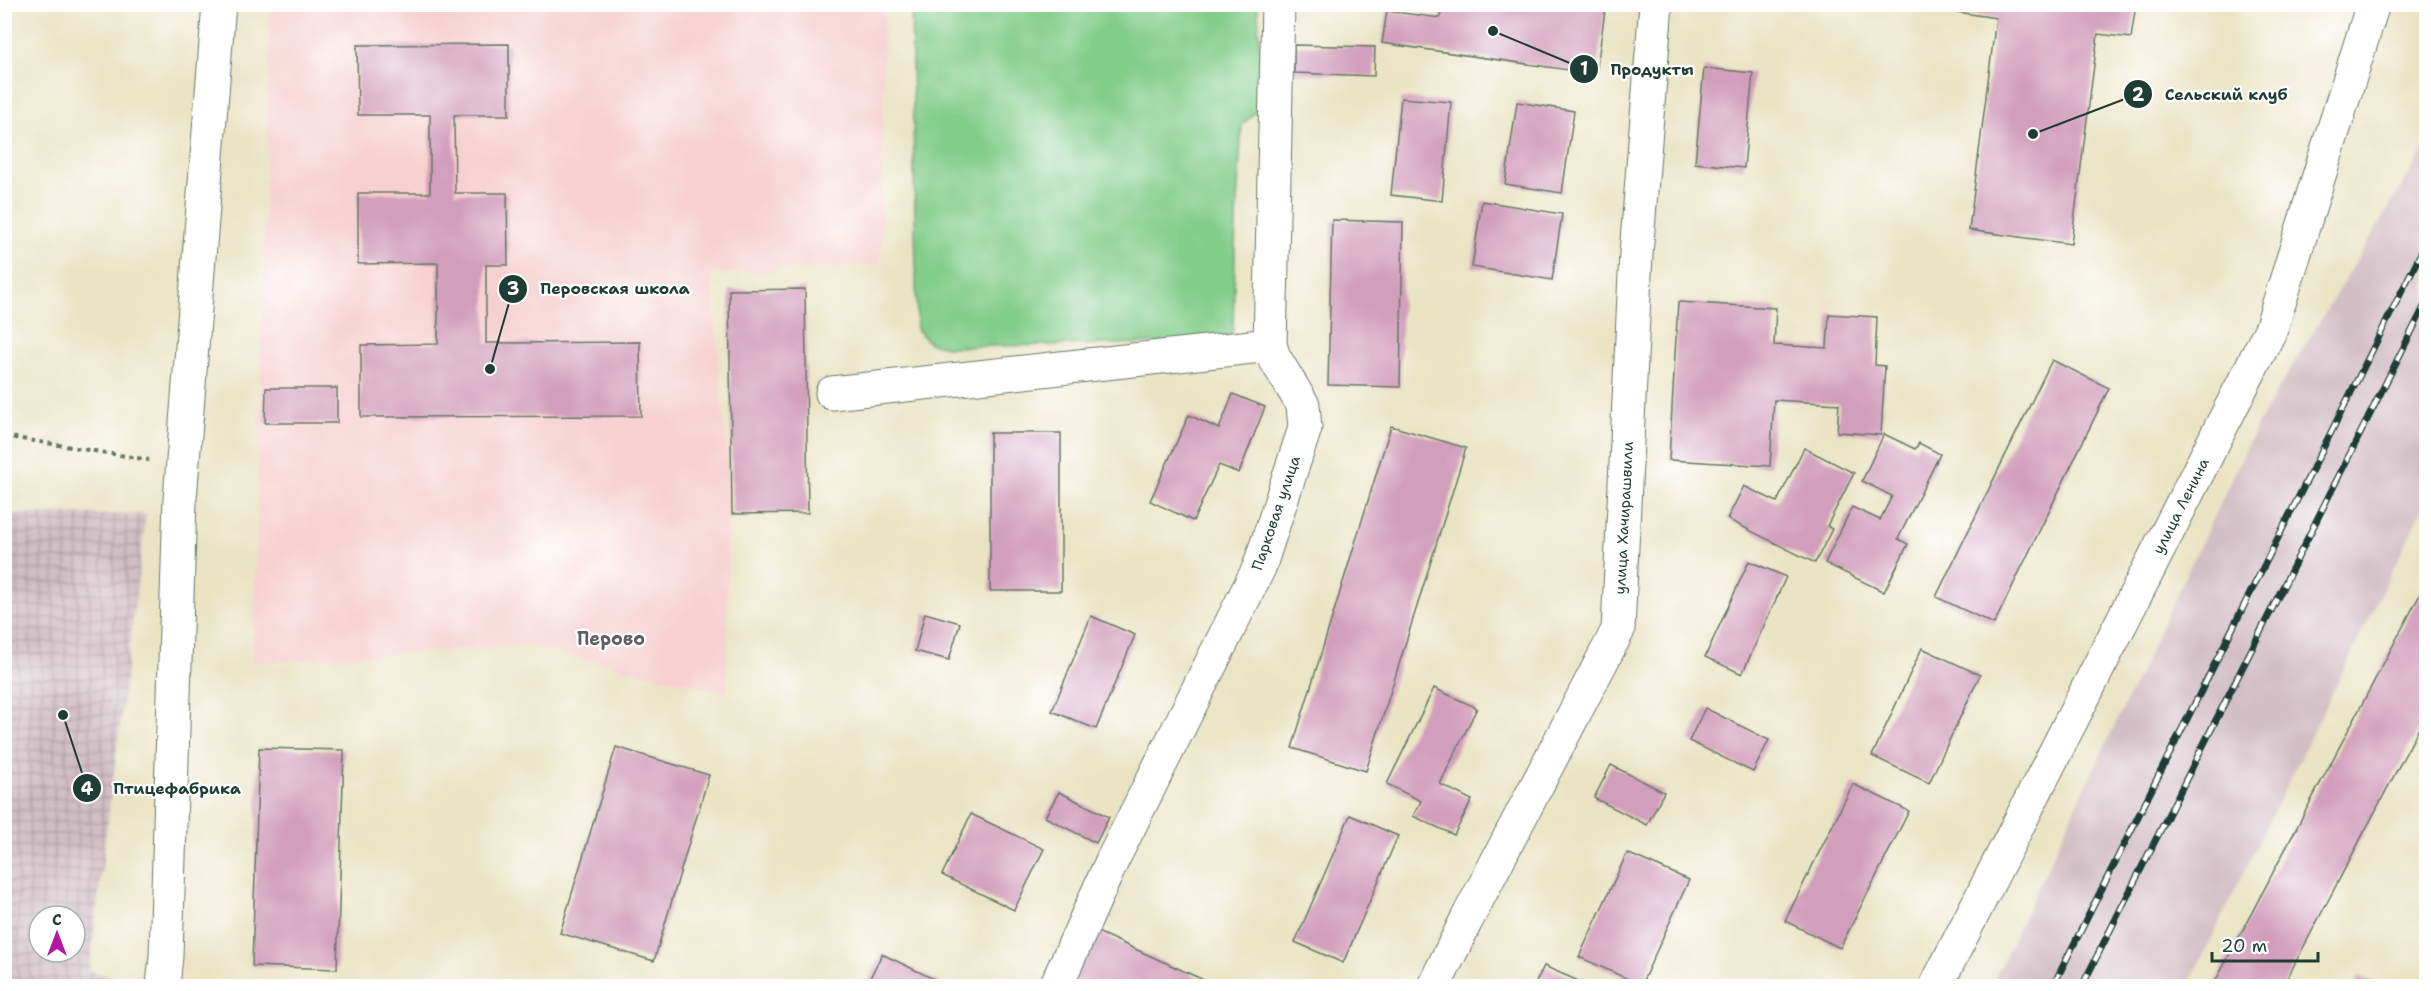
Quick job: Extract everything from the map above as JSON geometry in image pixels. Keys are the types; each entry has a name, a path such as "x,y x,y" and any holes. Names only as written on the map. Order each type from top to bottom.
{"street":[{"path":"163,987 166,956 182,466 219,4"},
{"name":"Парковая улица","path":"1056,987 1113,861 1259,568 1305,428 1303,405 1274,357 1270,345 1278,4"},
{"name":"улица Хачирашвили","path":"1434,987 1467,919 1618,630 1636,254 1656,4"},
{"name":"улица Ленина","path":"1936,987 2271,329 2373,4"},
{"path":"832,393 1270,345"}],"path":[{"path":"4,436 182,466"}],"shaded area":[{"path":"270,5 884,5 881,264 711,274 728,465 727,692 524,645 253,663"},
{"path":"2426,146 2426,502 2188,986 1991,986 2258,423"},
{"path":"5,514 146,514 89,971 114,977 113,986 5,986"}],"green space":[{"path":"911,5 1258,5 1261,106 1242,125 1236,217 1233,332 1217,342 947,347 929,343 917,329"}],"building":[{"path":"1442,4 1606,4 1596,74 1382,43 1387,11 1440,18"},
{"path":"1904,4 2136,4 2131,38 2098,34 2071,244 1969,230 1996,18"},
{"path":"509,44 509,115 454,115 455,193 507,193 508,265 486,265 486,343 640,342 641,416 361,417 361,345 438,344 438,263 358,264 358,193 430,193 430,115 358,115 357,45"},
{"path":"1294,45 1375,47 1374,76 1294,73"},
{"path":"1704,68 1753,73 1744,168 1695,163"},
{"path":"1401,98 1451,102 1442,201 1391,195"},
{"path":"1517,102 1574,111 1562,193 1505,184"},
{"path":"1482,201 1562,214 1552,280 1472,267"},
{"path":"1332,220 1403,222 1400,387 1328,385"},
{"path":"805,289 808,513 732,514 729,290"},
{"path":"1678,302 1776,308 1774,345 1827,348 1829,314 1877,317 1875,365 1885,366 1881,435 1837,432 1839,404 1774,400 1770,466 1669,460"},
{"path":"2052,360 2109,388 1994,624 1936,597"},
{"path":"266,388 337,388 337,423 265,423"},
{"path":"1233,394 1265,407 1239,473 1219,465 1193,521 1150,501 1189,415 1219,429"},
{"path":"1391,426 1466,448 1366,771 1292,748"},
{"path":"990,433 1061,433 1061,591 990,591"},
{"path":"1884,434 1915,449 1919,443 1940,454 1898,539 1908,544 1884,592 1825,563 1852,507 1880,520 1892,496 1862,481"},
{"path":"1804,448 1854,473 1827,526 1832,529 1815,563 1727,519 1744,486 1777,502"},
{"path":"1749,561 1786,577 1742,674 1705,657"},
{"path":"2426,583 2426,715 2283,986 2213,986"},
{"path":"925,613 960,623 949,660 915,651"},
{"path":"1091,616 1135,635 1096,729 1052,711"},
{"path":"1922,648 1980,675 1929,783 1872,756"},
{"path":"1434,688 1477,708 1440,784 1472,800 1454,835 1413,816 1421,801 1387,784"},
{"path":"1705,708 1769,740 1753,772 1689,741"},
{"path":"616,747 709,775 654,961 560,933"},
{"path":"259,748 344,750 337,969 252,966"},
{"path":"1611,765 1664,792 1647,825 1594,798"},
{"path":"1853,784 1909,811 1840,948 1785,921"},
{"path":"1059,792 1109,817 1096,843 1045,817"},
{"path":"971,814 1044,849 1014,910 942,875"},
{"path":"1350,815 1398,836 1343,963 1295,942"},
{"path":"1627,853 1689,880 1641,985 1579,957"},
{"path":"1093,930 1217,986 1067,986"},
{"path":"882,954 940,982 938,986 866,986"},
{"path":"1544,966 1590,986 1534,986"},
{"path":"2359,976 2383,986 2355,986"}],"railway":[{"path":"2053,986 2426,243"},
{"path":"2082,986 2426,303"}],"place":[{"name":"Продукты","path":"1493,31"},
{"name":"Сельский клуб","path":"2033,134"},
{"name":"Перовская школа","path":"490,369"},
{"name":"Птицефабрика","path":"63,715"}],"district":[{"name":"Перово","path":"611,639"}]}
